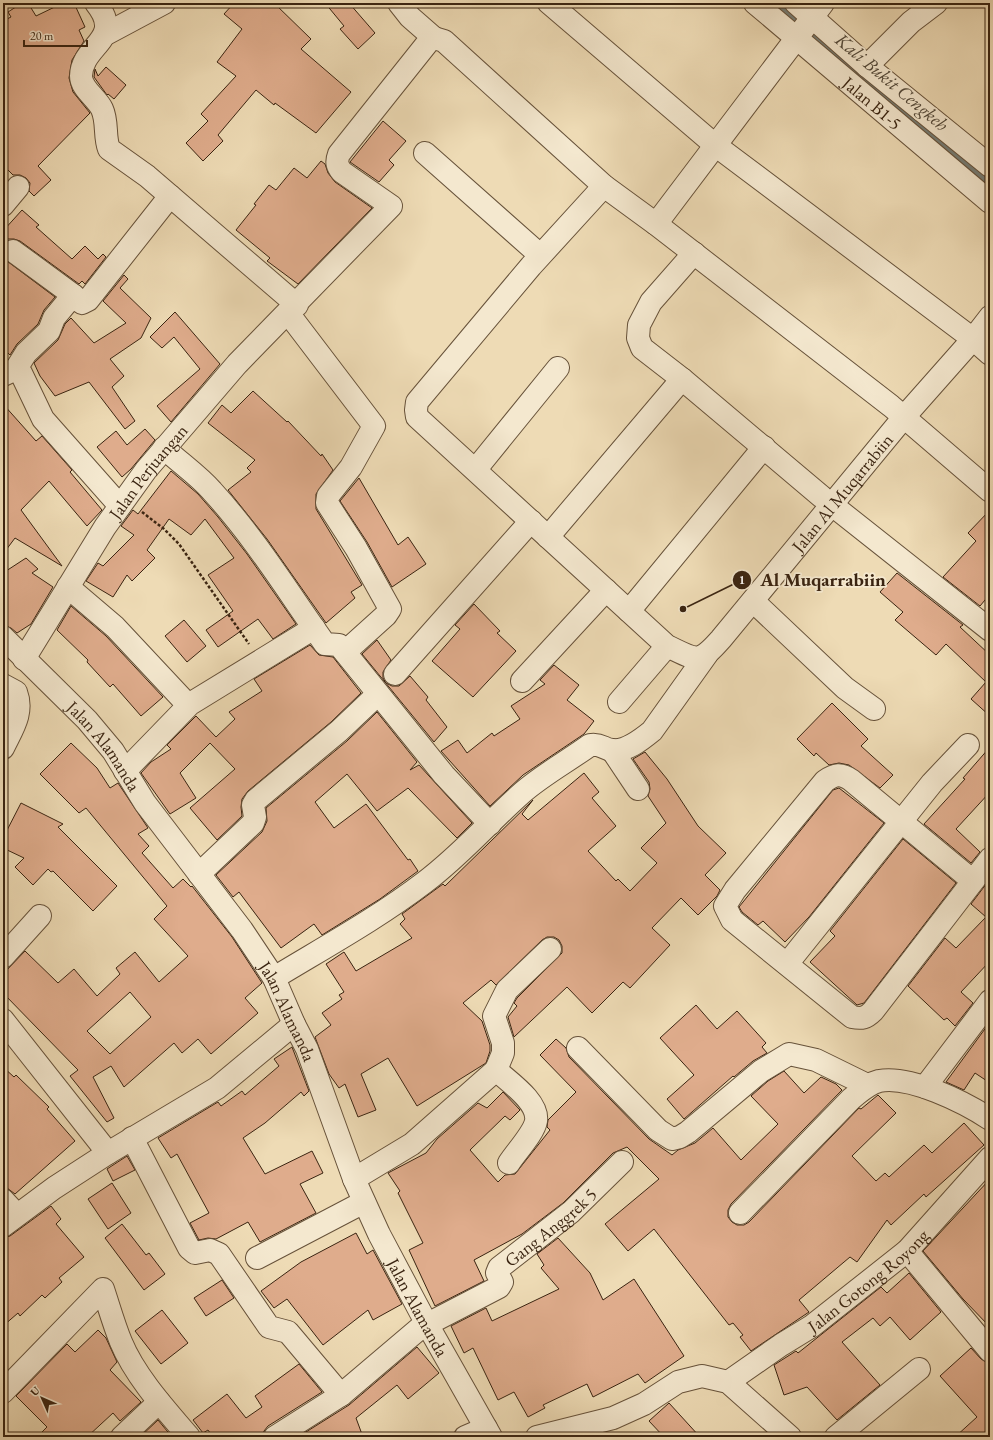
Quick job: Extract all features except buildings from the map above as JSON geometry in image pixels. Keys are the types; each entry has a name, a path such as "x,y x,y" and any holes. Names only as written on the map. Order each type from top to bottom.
{"street":[{"path":"96,3 104,12 107,23 106,34"},
{"path":"164,3 106,34 86,60 81,77 83,84 103,110 109,149 170,196 292,309 374,426 351,467 328,496 327,503 356,548 390,609 386,615 345,652"},
{"path":"399,3 410,17 434,38 444,41 604,186 694,253 904,417 990,491"},
{"path":"550,3 715,145 973,339 990,354"},
{"name":"Jalan B1-5","path":"755,3 806,19 990,202"},
{"path":"867,66 911,22 936,3"},
{"path":"656,224 806,19 867,66 990,166"},
{"name":"Jalan Perjuangan","path":"24,659 122,502 164,448 237,364 391,206 342,172 337,166 337,159 339,154 429,41 434,38"},
{"path":"425,153 540,255"},
{"path":"604,186 540,255 417,402 417,417 667,646 698,658 707,654"},
{"path":"3,205 18,187"},
{"path":"13,251 82,303 88,300 170,196"},
{"path":"694,253 651,302 639,324 638,338 642,348 682,378 833,505 990,630"},
{"path":"10,372 26,353 49,331 54,318 73,295"},
{"name":"Jalan Al Muqarrabiin","path":"612,750 628,747 652,731 707,654 833,505 904,417 973,339 990,317"},
{"path":"476,470 558,368"},
{"path":"10,372 20,373 43,418 122,502"},
{"path":"548,537 682,378"},
{"path":"629,611 764,447"},
{"path":"164,448 200,479 229,510 253,540 325,644 329,645 337,643 444,775 490,824"},
{"path":"395,674 531,521"},
{"path":"68,588 115,627 188,705"},
{"path":"522,681 606,590"},
{"path":"753,601 845,688 874,709"},
{"path":"126,770 188,705 314,628"},
{"name":"Jalan Alamanda","path":"3,637 87,720 113,751 145,803 254,946 274,978 294,1024 307,1049 354,1179 379,1234 426,1323 489,1432"},
{"path":"619,702 667,646"},
{"path":"3,685 16,692 20,703 15,723 3,748"},
{"path":"198,874 253,823 255,817 252,805 256,800 339,731 378,694"},
{"path":"274,978 349,933 425,882 473,842 524,792 554,768 590,745 597,744 612,750 638,789"},
{"path":"787,964 932,783 968,745"},
{"path":"973,881 851,780 843,775 834,775 825,781 735,890 725,906 732,920 852,1017 860,1019 867,1017 873,1011 973,881 990,858"},
{"path":"3,957 40,916"},
{"path":"354,1179 412,1144 496,1070 503,1053 503,1043 494,1016 507,990 550,949"},
{"path":"925,1087 990,1001"},
{"path":"3,1020 108,1153"},
{"path":"8,1214 217,1088 294,1024"},
{"path":"578,1048 658,1130 672,1139 680,1138 761,1071 789,1054 816,1060 867,1085"},
{"path":"496,1070 530,1101 536,1111 536,1122 532,1131 509,1163"},
{"path":"740,1213 851,1099 867,1085 880,1081 925,1087 969,1106 990,1119"},
{"path":"132,1138 189,1248 195,1253 210,1250 219,1254 269,1327 288,1332 341,1395"},
{"name":"Jalan Gotong Royong","path":"728,1382 781,1345 812,1326 907,1251 990,1158"},
{"name":"Gang Anggrek 5","path":"426,1323 499,1287 502,1282 497,1272 499,1268 571,1212 622,1162"},
{"path":"257,1258 364,1202"},
{"path":"907,1251 990,1350"},
{"path":"3,1392 103,1289 121,1343 134,1366 160,1402 189,1437"},
{"path":"275,1437 341,1395 426,1323"},
{"path":"836,1437 919,1368"},
{"path":"537,1437 613,1418 644,1404 678,1382 702,1376 728,1382 790,1437"},
{"path":"122,1437 160,1402"},
{"path":"465,1437 489,1432"}],"path":[{"path":"122,502 174,538 260,661"}],"waterway":[{"name":"Kali Bukit Cengkeh","path":"775,3 990,184"}],"place":[{"name":"Al Muqarrabiin","path":"683,609"}]}
